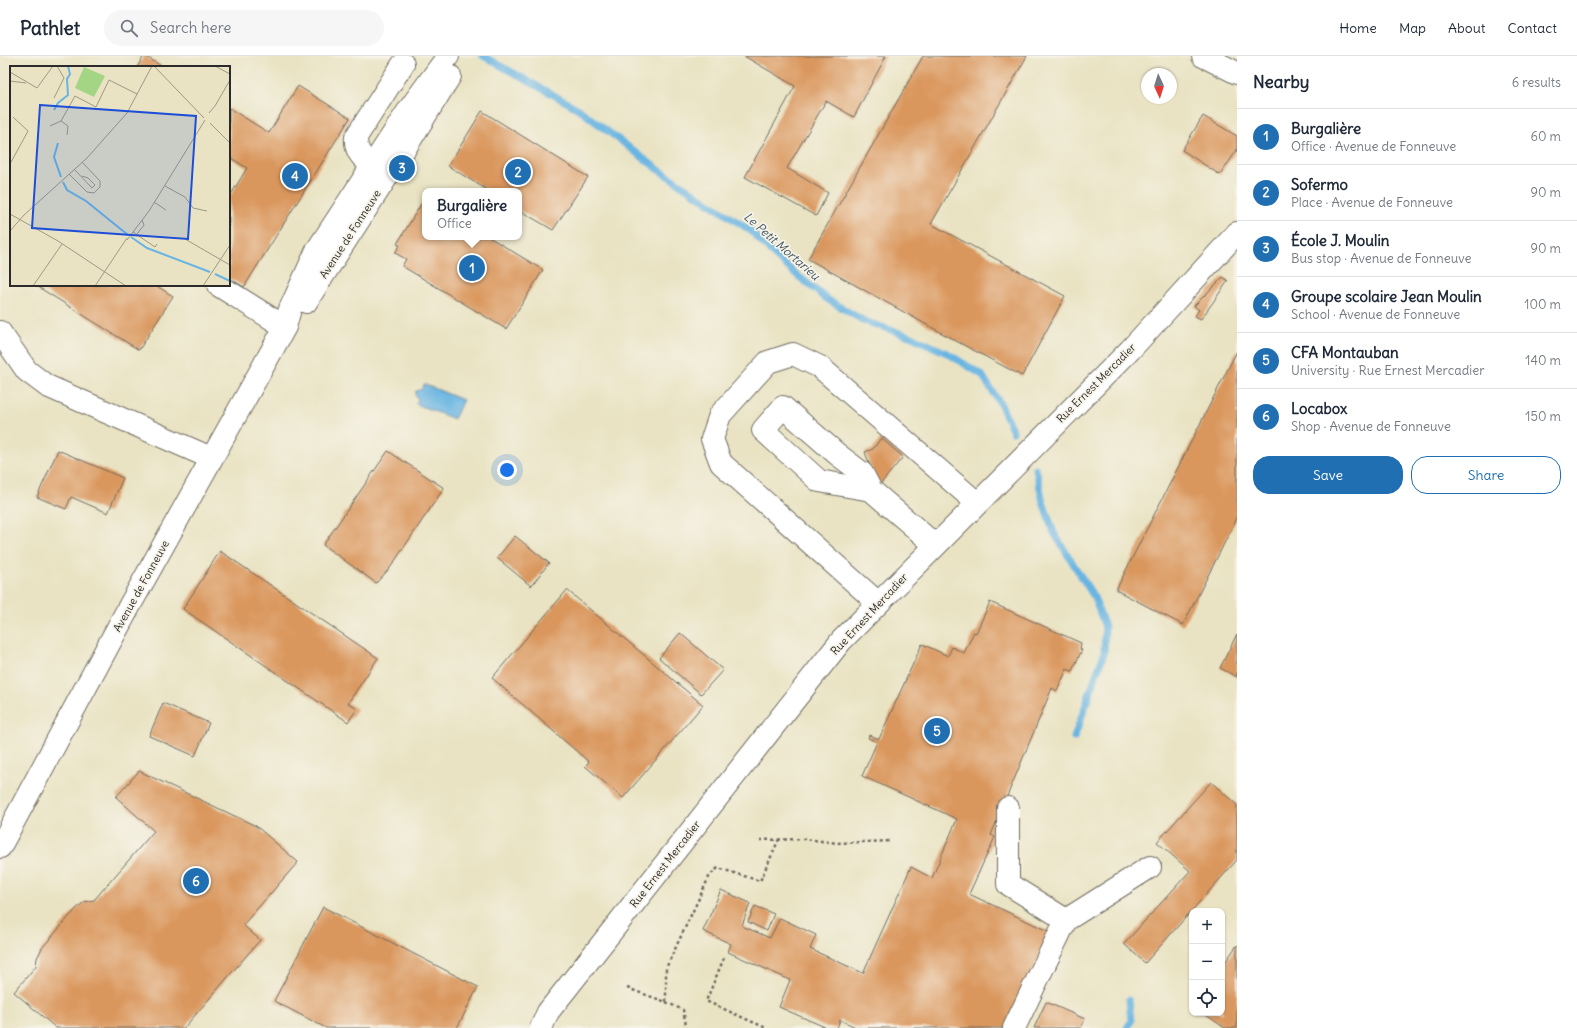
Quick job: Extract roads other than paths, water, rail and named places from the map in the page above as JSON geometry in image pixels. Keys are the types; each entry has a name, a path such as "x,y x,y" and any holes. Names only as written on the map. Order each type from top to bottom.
{"street":[{"name":"Avenue de Fonneuve","path":"285,327 290,309 317,250 410,108 448,56"},
{"name":"Avenue de Fonneuve","path":"0,847 130,605 285,327 302,309 399,158 462,56"},
{"path":"1203,56 1237,73"},
{"path":"353,228 373,165 367,162 358,152 355,145 356,137 397,60 432,79"},
{"name":"Rue Ernest Mercadier","path":"541,1028 548,1012 841,641 1130,350 1237,233"},
{"path":"220,286 285,327"},
{"path":"0,332 27,371 47,386 211,458"},
{"path":"878,603 721,463 712,439 720,415 768,362 793,354 820,367 977,504"},
{"path":"871,490 819,481 763,430 783,407 837,454 862,473 871,490 935,545"},
{"path":"1008,808 1008,884 1066,920"},
{"path":"1014,1028 1066,920 1150,867"}],"water":[{"path":"424,384 463,400 454,419 416,404 418,399 415,395 416,391 422,389"}],"waterway":[{"name":"Le Petit Mortarieu","path":"483,56 577,108 659,170 751,231 774,255 827,299 864,321 912,337 947,353 982,375 1001,405 1013,432"},
{"name":"Le Petit Mortarieu","path":"1036,469 1043,502 1054,533 1094,597 1105,627 1104,653 1074,738"},
{"name":"Le Petit Mortarieu","path":"1127,1028 1131,1021 1129,1000"}],"place":[{"name":"École J. Moulin","path":"402,168"},
{"name":"Sofermo","path":"518,172"},
{"name":"Groupe scolaire Jean Moulin","path":"295,176"},
{"name":"Burgalière","path":"472,268"},
{"name":"CFA Montauban","path":"937,731"},
{"name":"Locabox","path":"196,881"}]}
